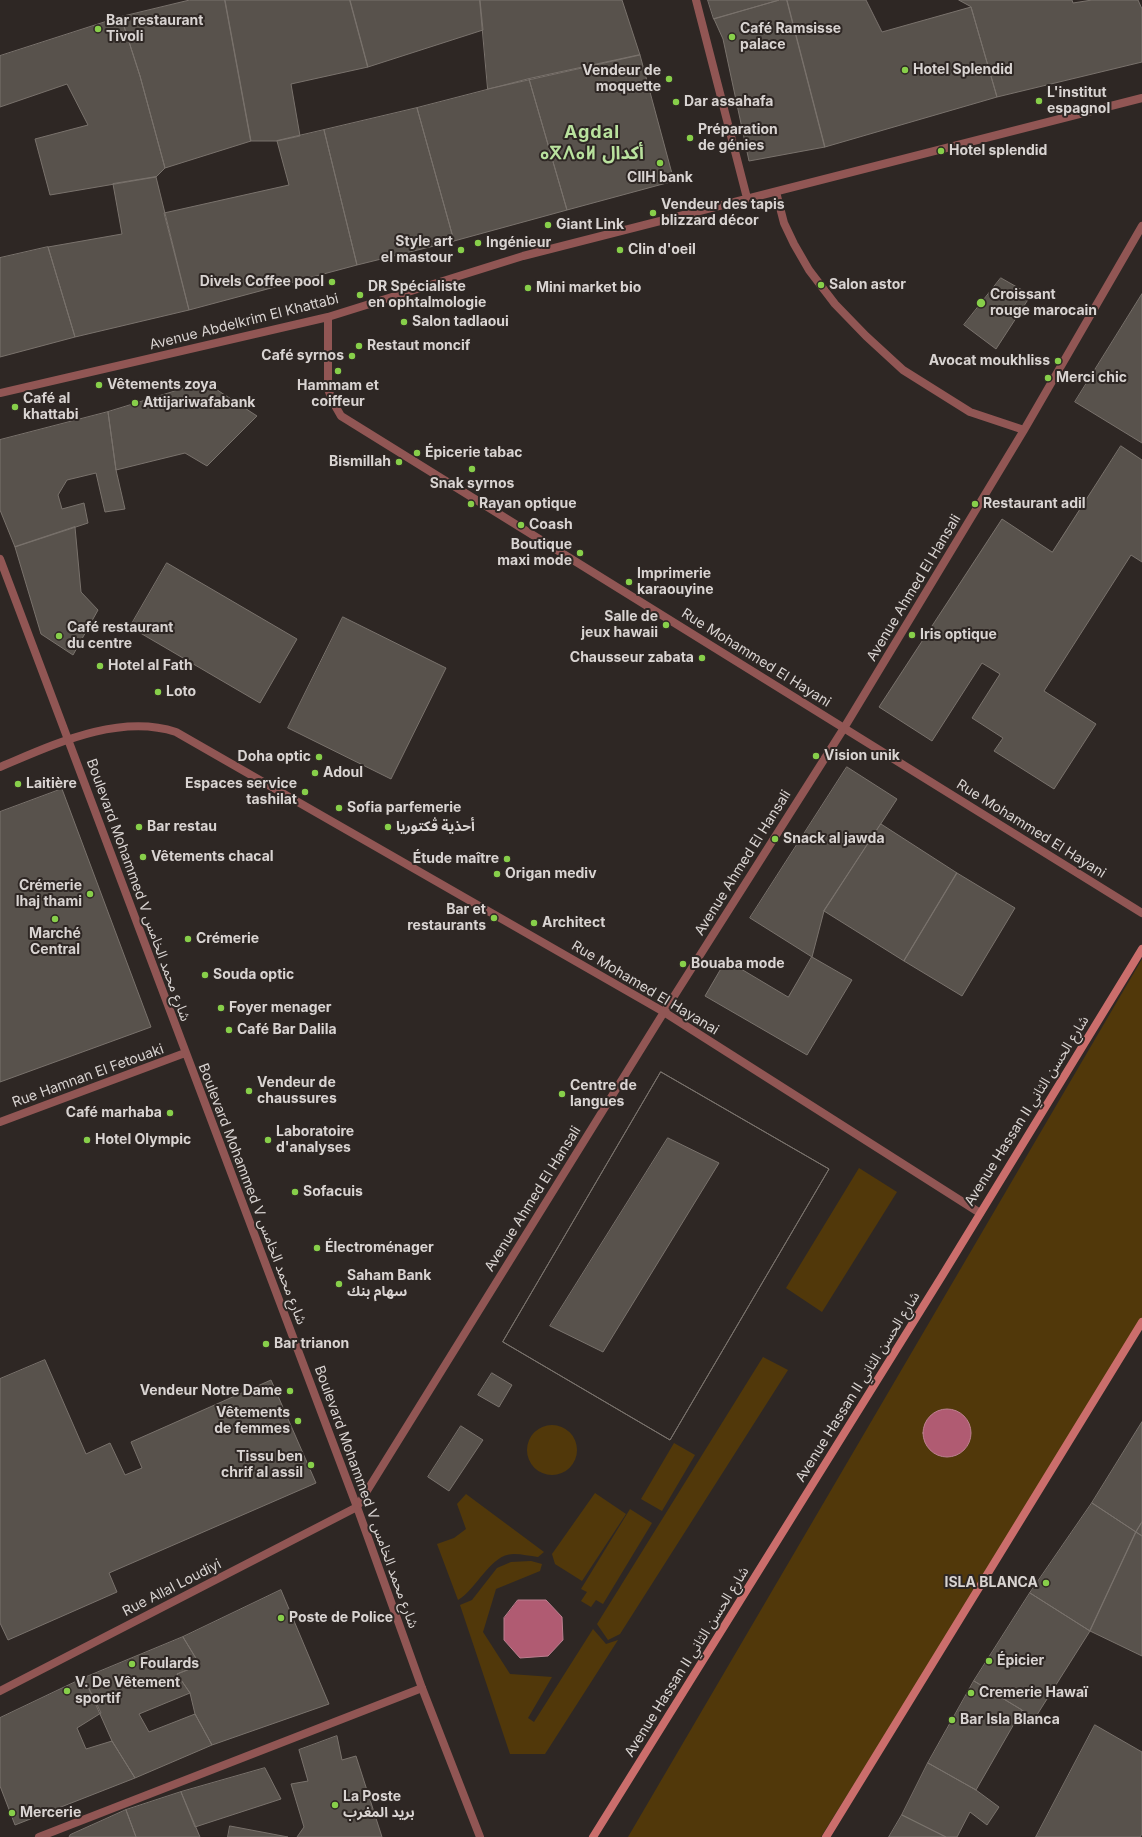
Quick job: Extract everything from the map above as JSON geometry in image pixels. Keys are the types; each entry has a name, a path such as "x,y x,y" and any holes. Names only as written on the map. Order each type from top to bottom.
{"main road":[{"name":"Avenue Hassan II شارع الحسن الثاني","path":"593,1837 942,1276 1142,949"},
{"path":"826,1837 1142,1322"}],"street":[{"path":"696,0 747,198"},
{"name":"Avenue Abdelkrim El Khattabi","path":"0,393 328,317 523,256 1142,98"},
{"path":"776,192 784,223 809,270 835,304 866,336 903,370 970,412 1024,430"},
{"name":"Avenue Ahmed El Hansali","path":"356,1507 664,1012 844,728 1024,430 1142,226"},
{"name":"Rue Mohammed El Hayani","path":"328,317 328,389 341,416 1142,912"},
{"name":"Boulevard Mohammed V شارع محمد الخامس","path":"0,560 69,739 93,808 356,1507 422,1688 480,1837"},
{"name":"Rue Mohamed El Hayanai","path":"0,767 69,739 122,727 140,725 164,728 176,732 664,1012 980,1213"},
{"name":"Rue Hamnan El Fetouaki","path":"0,1122 185,1053"},
{"name":"Rue Allal Loudiyi","path":"0,1691 356,1507"},
{"path":"39,1837 422,1688"}],"shaded area":[{"path":"1142,959 1142,1322 821,1837 628,1837"},
{"path":"859,1168 897,1192 822,1312 786,1288"},
{"path":"763,1357 788,1370 620,1634 608,1640 597,1624"},
{"path":"942,1409 952,1409 964,1416 971,1428 971,1438 964,1450 952,1457 942,1457 934,1453 927,1446 923,1438 923,1428 927,1420 934,1413"},
{"path":"547,1425 557,1425 570,1432 577,1445 577,1455 570,1468 557,1475 547,1475 538,1471 531,1464 527,1455 527,1445 531,1436 538,1429"},
{"path":"674,1443 695,1455 662,1511 641,1499"},
{"path":"595,1493 626,1514 582,1581 555,1564 552,1554"},
{"path":"466,1494 544,1552 538,1557 514,1554 506,1555 498,1559 484,1572 472,1588 458,1600 437,1544 454,1538 466,1529 457,1504"},
{"path":"630,1509 652,1523 603,1604 596,1600 591,1607 581,1601 587,1592 581,1589"},
{"path":"531,1561 542,1564 540,1571 496,1589 483,1632 510,1674 552,1677 528,1718 534,1722 593,1629 606,1644 618,1640 545,1754 510,1754 460,1605 472,1600 497,1568 511,1562"},
{"path":"518,1600 546,1600 562,1617 563,1640 548,1656 520,1658 504,1640 504,1618"}],"building":[{"path":"190,0 225,0 251,141 165,168 140,76 121,17"},
{"path":"225,0 350,0 368,67 291,84 300,136 277,141 251,141"},
{"path":"350,0 480,0 483,30 368,67"},
{"path":"480,0 622,0 640,55 488,89"},
{"path":"708,0 779,0 714,19"},
{"path":"780,0 787,0 825,147 749,161 723,39 714,19"},
{"path":"787,0 866,0 882,32 971,7 997,97 825,147"},
{"path":"959,0 1072,0 1073,3 1092,0 1138,0 1142,9 1142,62 997,97 971,7"},
{"path":"121,17 140,76 165,168 156,177 50,195 35,139 88,125 67,84 0,107 0,56"},
{"path":"640,55 674,181 567,210 529,79"},
{"path":"529,79 567,210 454,241 417,108"},
{"path":"417,108 454,241 357,265 324,130"},
{"path":"324,130 357,265 189,310 164,213 289,185 277,141"},
{"path":"156,177 189,310 75,337 48,247 122,234 113,184"},
{"path":"48,247 75,337 0,357 0,258"},
{"path":"1001,278 1031,295 996,349 964,325"},
{"path":"1142,294 1142,443 1075,402"},
{"path":"205,382 257,416 207,466 185,453 116,470 108,412"},
{"path":"108,412 116,470 125,509 105,512 96,473 67,480 58,495 62,509 84,503 88,523 15,547 0,510 0,440"},
{"path":"1121,446 1142,460 1142,562 1131,555 1044,691 1096,724 1054,789 994,751 1003,738 972,718 1000,674 982,663 932,741 879,707 1002,519 1052,552"},
{"path":"75,527 81,592 98,610 73,655 41,634 15,547"},
{"path":"167,563 297,639 260,703 130,627"},
{"path":"343,617 446,668 391,779 288,728"},
{"path":"847,767 897,799 824,911 812,957 750,918"},
{"name":"Marché Central","path":"62,789 151,1027 0,1082 0,812"},
{"path":"881,824 957,873 904,961 824,911"},
{"path":"957,873 1015,908 962,996 904,961"},
{"path":"812,957 852,980 807,1055 705,996 726,960 788,997"},
{"path":"661,1072 829,1169 670,1440 503,1342","holes":["668,1138 719,1163 603,1352 550,1326"]},
{"path":"661,1072 829,1169 670,1440 503,1342"},
{"path":"45,1360 86,1454 110,1443 125,1475 142,1468 131,1442 271,1380 316,1483 109,1573 117,1592 8,1640 0,1623 0,1379"},
{"path":"492,1373 512,1385 499,1407 478,1395"},
{"path":"1142,1422 1142,1522 1136,1532 1092,1503"},
{"path":"461,1426 483,1440 449,1491 428,1477"},
{"path":"1092,1503 1136,1532 1090,1631 1030,1593"},
{"path":"1142,1522 1142,1536 1136,1532"},
{"path":"1136,1532 1142,1536 1142,1656 1090,1631"},
{"path":"281,1590 329,1704 212,1745 195,1714 190,1693 177,1674 200,1665 183,1637"},
{"path":"1030,1593 1090,1631 1035,1718 974,1681"},
{"path":"183,1637 200,1665 177,1674 190,1693 139,1714 149,1732 195,1714 212,1745 135,1778 112,1741 84,1678"},
{"path":"84,1678 101,1713 77,1728 86,1749 112,1741 135,1778 15,1825 0,1786 0,1718"},
{"path":"974,1681 1022,1710 976,1790 928,1763"},
{"path":"1095,1725 1142,1752 1142,1834 1140,1837 1036,1837"},
{"name":"La Poste بريد المغرب","path":"337,1736 342,1760 356,1756 382,1837 297,1837 304,1827 291,1784 308,1781 299,1750"},
{"path":"928,1763 976,1790 999,1807 987,1825 970,1812 957,1837 946,1837 902,1815"},
{"path":"265,1768 281,1799 195,1827 181,1792"},
{"path":"181,1792 200,1837 136,1837 126,1810"},
{"path":"126,1810 136,1837 69,1837 70,1835"},
{"path":"902,1815 946,1837 889,1837"},
{"path":"230,1826 288,1837 228,1837"}],"place":[{"name":"Bar restaurant Tivoli","path":"98,29"},
{"name":"Café Ramsisse palace","path":"732,37"},
{"name":"Hotel Splendid","path":"905,70"},
{"name":"Vendeur de moquette","path":"669,79"},
{"name":"L'institut espagnol","path":"1039,101"},
{"name":"Dar assahafa","path":"676,102"},
{"name":"Préparation de génies","path":"690,138"},
{"name":"Hotel splendid","path":"941,151"},
{"name":"CIIH bank","path":"660,163"},
{"name":"Vendeur des tapis blizzard décor","path":"653,213"},
{"name":"Giant Link","path":"548,225"},
{"name":"Ingénieur","path":"478,243"},
{"name":"Style art el mastour","path":"461,250"},
{"name":"Clin d'oeil","path":"620,250"},
{"name":"Divels Coffee pool","path":"332,282"},
{"name":"Salon astor","path":"821,285"},
{"name":"Mini market bio","path":"528,288"},
{"name":"DR Spécialiste en ophtalmologie","path":"360,295"},
{"name":"Croissant rouge marocain","path":"981,303"},
{"name":"Salon tadlaoui","path":"404,322"},
{"name":"Restaut moncif","path":"359,346"},
{"name":"Café syrnos","path":"352,356"},
{"name":"Avocat moukhliss","path":"1058,361"},
{"name":"Hammam et coiffeur","path":"338,371"},
{"name":"Merci chic","path":"1048,378"},
{"name":"Vêtements zoya","path":"99,385"},
{"name":"Attijariwafabank","path":"135,403"},
{"name":"Café al khattabi","path":"15,407"},
{"name":"Épicerie tabac","path":"417,453"},
{"name":"Bismillah","path":"399,462"},
{"name":"Snak syrnos","path":"472,469"},
{"name":"Rayan optique","path":"471,504"},
{"name":"Restaurant adil","path":"975,504"},
{"name":"Coash","path":"521,525"},
{"name":"Boutique maxi mode","path":"580,553"},
{"name":"Imprimerie karaouyine","path":"629,582"},
{"name":"Salle de jeux hawaii","path":"666,625"},
{"name":"Iris optique","path":"912,635"},
{"name":"Café restaurant du centre","path":"59,636"},
{"name":"Chausseur zabata","path":"702,658"},
{"name":"Hotel al Fath","path":"100,666"},
{"name":"Loto","path":"158,692"},
{"name":"Vision unik","path":"816,756"},
{"name":"Doha optic","path":"319,757"},
{"name":"Adoul","path":"315,773"},
{"name":"Laitière","path":"18,784"},
{"name":"Espaces service tashilat","path":"305,792"},
{"name":"Sofia parfemerie","path":"339,808"},
{"name":"Bar restau","path":"139,827"},
{"name":"أحذية ڤكتوريا","path":"388,827"},
{"name":"Snack al jawda","path":"775,839"},
{"name":"Vêtements chacal","path":"143,857"},
{"name":"Étude maître","path":"507,859"},
{"name":"Origan mediv","path":"497,874"},
{"name":"Crémerie lhaj thami","path":"90,894"},
{"name":"Bar et restaurants","path":"494,918"},
{"name":"Marché Central","path":"55,919"},
{"name":"Architect","path":"534,923"},
{"name":"Crémerie","path":"188,939"},
{"name":"Bouaba mode","path":"683,964"},
{"name":"Souda optic","path":"205,975"},
{"name":"Foyer menager","path":"221,1008"},
{"name":"Café Bar Dalila","path":"229,1030"},
{"name":"Vendeur de chaussures","path":"249,1091"},
{"name":"Centre de langues","path":"562,1094"},
{"name":"Café marhaba","path":"170,1113"},
{"name":"Hotel Olympic","path":"87,1140"},
{"name":"Laboratoire d'analyses","path":"268,1140"},
{"name":"Sofacuis","path":"295,1192"},
{"name":"Électroménager","path":"317,1248"},
{"name":"Saham Bank سهام بنك","path":"339,1284"},
{"name":"Bar trianon","path":"266,1344"},
{"name":"Vendeur Notre Dame","path":"290,1391"},
{"name":"Vêtements de femmes","path":"298,1421"},
{"name":"Tissu ben chrif al assil","path":"311,1465"},
{"name":"ISLA BLANCA","path":"1046,1583"},
{"name":"Poste de Police","path":"281,1618"},
{"name":"Épicier","path":"989,1661"},
{"name":"Foulards","path":"132,1664"},
{"name":"V. De Vêtement sportif","path":"67,1691"},
{"name":"Cremerie Hawaï","path":"971,1693"},
{"name":"Bar Isla Blanca","path":"952,1720"},
{"name":"La Poste بريد المغرب","path":"335,1805"},
{"name":"Mercerie","path":"12,1813"}],"district":[{"name":"Agdal ⴰⴳⴷⴰⵍ أكدال","path":"592,143"}]}
